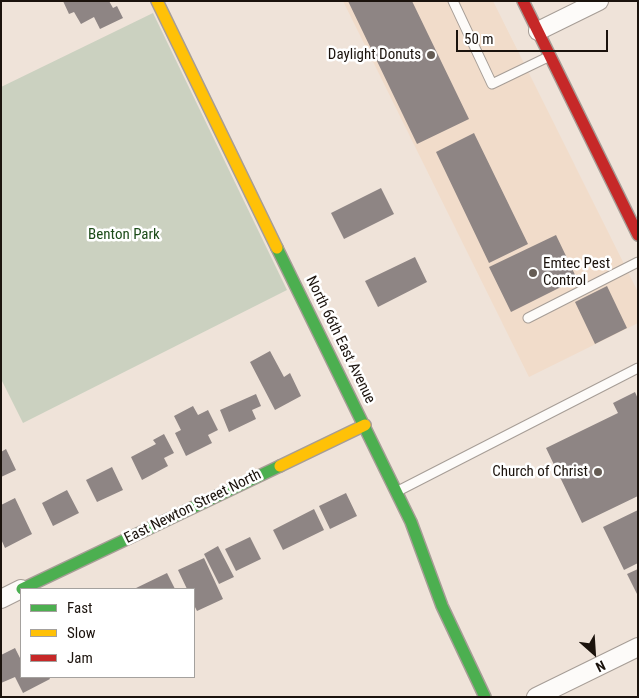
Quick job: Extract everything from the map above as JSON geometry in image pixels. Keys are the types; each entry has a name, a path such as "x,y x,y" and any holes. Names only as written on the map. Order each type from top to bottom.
{"street":[{"name":"North 66th East Avenue","path":"157,1 397,492 421,545 442,606 484,697"},
{"path":"523,1 638,235"},
{"path":"538,31 599,1"},
{"name":"East Newton Street North","path":"23,588 365,425"},
{"name":"East Newton Street North","path":"1,599 20,590"},
{"path":"536,697 638,647"}],"lane":[{"path":"453,1 492,84 550,55"},
{"path":"528,318 638,262"},
{"path":"397,492 638,368"}],"shaded area":[{"path":"343,1 493,1 638,292 638,323 529,377"}],"green space":[{"name":"Benton Park","path":"153,13 287,290 23,423 1,379 1,87"}],"building":[{"path":"63,1 109,1 113,8 117,6 123,18 100,29 94,17 81,24 74,12 69,14"},
{"path":"348,1 412,1 469,119 417,144"},
{"path":"474,133 528,244 489,263 436,152"},
{"path":"381,188 394,214 344,239 331,213"},
{"name":"Emtec Pest Control","path":"556,235 577,279 511,312 489,267"},
{"path":"415,257 427,282 378,307 365,281"},
{"path":"607,286 627,328 595,344 575,302"},
{"path":"270,351 284,377 290,373 301,396 275,410 250,362"},
{"name":"Church of Christ","path":"635,392 638,399 638,496 582,523 546,448 618,413 613,403"},
{"path":"256,394 261,406 252,410 256,419 229,432 220,410"},
{"path":"193,406 198,415 208,410 218,430 208,435 212,443 186,456 175,433 181,430 174,416"},
{"path":"164,434 174,453 164,458 168,466 142,480 131,457 156,444 153,440"},
{"path":"6,449 16,470 1,477 1,452"},
{"path":"112,467 123,490 97,502 86,480"},
{"path":"67,490 79,513 53,526 42,503"},
{"path":"346,493 357,516 330,529 319,506"},
{"path":"15,498 32,534 5,548 1,539 1,505"},
{"path":"314,509 324,530 283,550 273,530"},
{"path":"638,510 638,563 624,570 603,527"},
{"path":"250,537 261,559 236,571 225,549"},
{"path":"218,546 234,577 219,584 204,554"},
{"path":"204,558 223,599 197,611 195,607 195,588 187,588 178,570"},
{"path":"638,569 638,596 627,574"},
{"path":"167,573 174,588 136,588"},
{"path":"15,648 20,658 20,678 50,679 23,693 15,677 1,683 1,655"}],"traffic: fast":[{"path":"277,248 411,522 442,606 485,697"},
{"path":"24,588 280,466"}],"traffic: slow":[{"path":"157,1 277,248"},
{"path":"280,466 365,425"}],"traffic: jam":[{"path":"523,1 638,235"}],"place":[{"name":"Daylight Donuts","path":"431,55"},
{"name":"Emtec Pest Control","path":"533,273"},
{"name":"Church of Christ","path":"598,472"}]}
